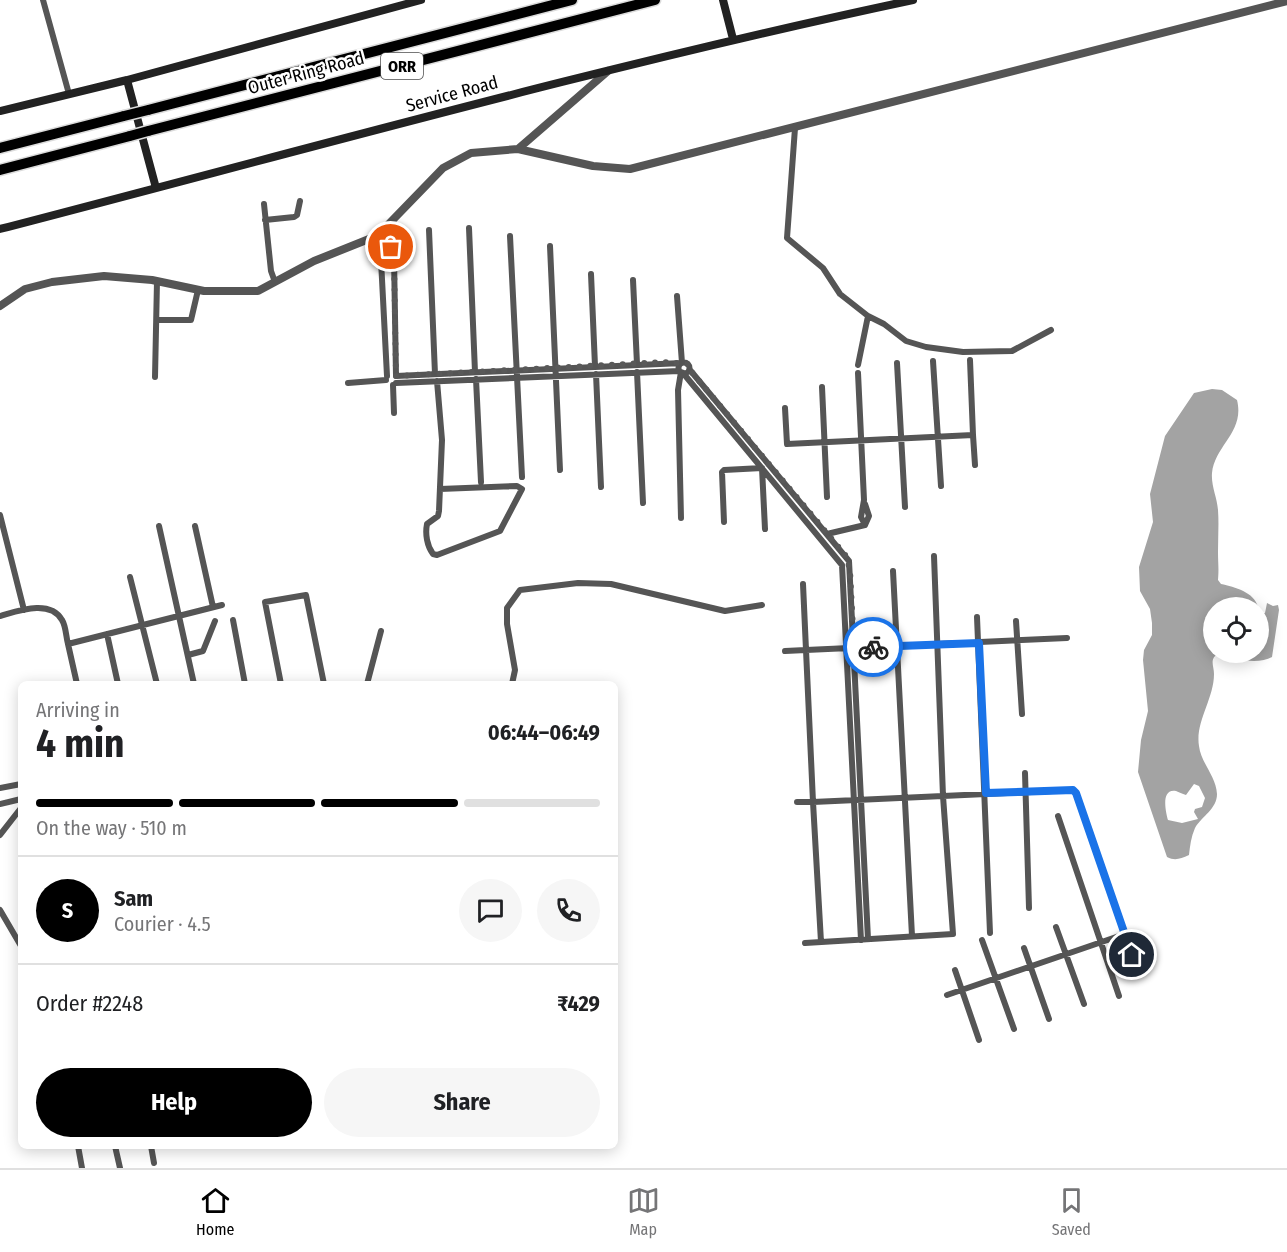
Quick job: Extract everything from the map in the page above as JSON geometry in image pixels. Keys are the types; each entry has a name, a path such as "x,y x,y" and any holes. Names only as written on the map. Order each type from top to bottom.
{"highway":[{"name":"Outer Ring Road","path":"0,148 572,0"},
{"name":"Outer Ring Road","path":"0,170 655,0"}],"main road":[{"path":"0,111 127,80 421,0"},
{"path":"723,0 733,39"},
{"name":"Service Road","path":"0,229 609,70 733,39 914,0"},
{"path":"127,80 156,188"}],"street":[{"path":"43,0 69,94"},
{"path":"0,306 25,289 52,282 104,276 157,281 198,290 258,291 314,261 374,237 443,168 471,153 518,149 593,166 630,169 1287,1"},
{"path":"518,149 609,70"},
{"path":"795,128 787,238 823,268 840,294 868,316 906,340 926,347 963,352 1012,351 1050,330"},
{"path":"265,220 294,217 297,215 300,201"},
{"path":"264,204 271,271 275,282"},
{"path":"469,228 475,372"},
{"path":"384,229 394,258 392,380"},
{"path":"429,230 435,374"},
{"path":"510,236 522,477"},
{"path":"374,237 381,260 394,413"},
{"path":"550,246 560,470"},
{"path":"591,274 595,366"},
{"path":"633,280 637,364"},
{"path":"155,376 157,281"},
{"path":"157,320 191,320 198,290"},
{"path":"677,296 681,372 840,561 843,570 862,800 868,939"},
{"path":"858,365 868,316"},
{"path":"970,360 975,465"},
{"path":"933,361 941,486"},
{"path":"897,363 905,507"},
{"path":"348,383 435,374 637,364 688,364 690,370 849,561 854,801 861,940"},
{"path":"392,380 437,381 637,372 687,373 690,370"},
{"path":"637,372 643,503"},
{"path":"681,372 678,390 681,518"},
{"path":"827,534 865,525 861,517 864,500 858,373"},
{"path":"596,374 601,488"},
{"path":"476,379 481,482"},
{"path":"437,381 442,440 440,489 439,514 427,524 426,528 428,546 434,555 503,529 522,489 517,486 440,489"},
{"path":"822,387 827,497"},
{"path":"785,408 787,444 973,435"},
{"path":"724,522 722,472 762,468"},
{"path":"762,468 765,529"},
{"path":"0,515 24,610"},
{"path":"159,526 193,681"},
{"path":"195,526 213,607"},
{"path":"805,943 953,934 943,796 934,556"},
{"path":"893,571 912,936"},
{"path":"130,577 156,681"},
{"path":"513,681 515,669 507,624 507,608 520,590 578,583 611,584 725,611 762,605"},
{"path":"803,584 821,942"},
{"path":"280,681 265,602 306,595 323,681"},
{"path":"68,644 222,605"},
{"path":"0,616 39,608 48,609 57,615 62,620 76,681"},
{"path":"977,617 990,933"},
{"path":"233,620 244,681"},
{"path":"188,655 203,651 215,621"},
{"path":"1016,621 1022,714"},
{"path":"368,681 381,631"},
{"path":"106,634 117,681"},
{"path":"785,651 1067,638"},
{"path":"1025,773 1029,908"},
{"path":"0,788 18,785"},
{"path":"797,802 1073,790 1076,793 1139,975"},
{"path":"0,804 18,800"},
{"path":"0,836 18,812"},
{"path":"1058,816 1119,996"},
{"path":"0,910 18,941"},
{"path":"1056,927 1084,1004"},
{"path":"947,995 1125,934"},
{"path":"982,940 1014,1029"},
{"path":"1024,948 1049,1019"},
{"path":"955,970 979,1040"},
{"path":"79,1149 82,1168"},
{"path":"116,1149 120,1168"},
{"path":"152,1149 154,1164"}],"shaded area":[{"path":"1212,389 1222,390 1237,400 1237,421 1218,454 1212,473 1218,510 1218,580 1221,584 1238,589 1251,597 1203,597 1203,663 1213,663 1214,674 1198,737 1200,752 1214,781 1217,794 1215,804 1195,828 1189,855 1175,859 1167,857 1138,772 1141,740 1148,711 1144,650 1152,635 1150,609 1140,591 1139,567 1153,522 1150,494 1165,436 1194,393","holes":["1194,784 1199,786 1205,798 1202,807 1195,809 1194,812 1198,819 1182,823 1168,820 1165,802 1171,791 1186,795"]},
{"path":"1269,604 1278,605 1279,610 1272,657 1269,658"}],"way so far":[{"path":"391,247 394,258 396,376 686,362 690,370 846,556 850,570 854,648 873,647"}],"route":[{"path":"873,647 979,643 986,793 1053,789 1073,790 1076,793 1132,955"}]}
